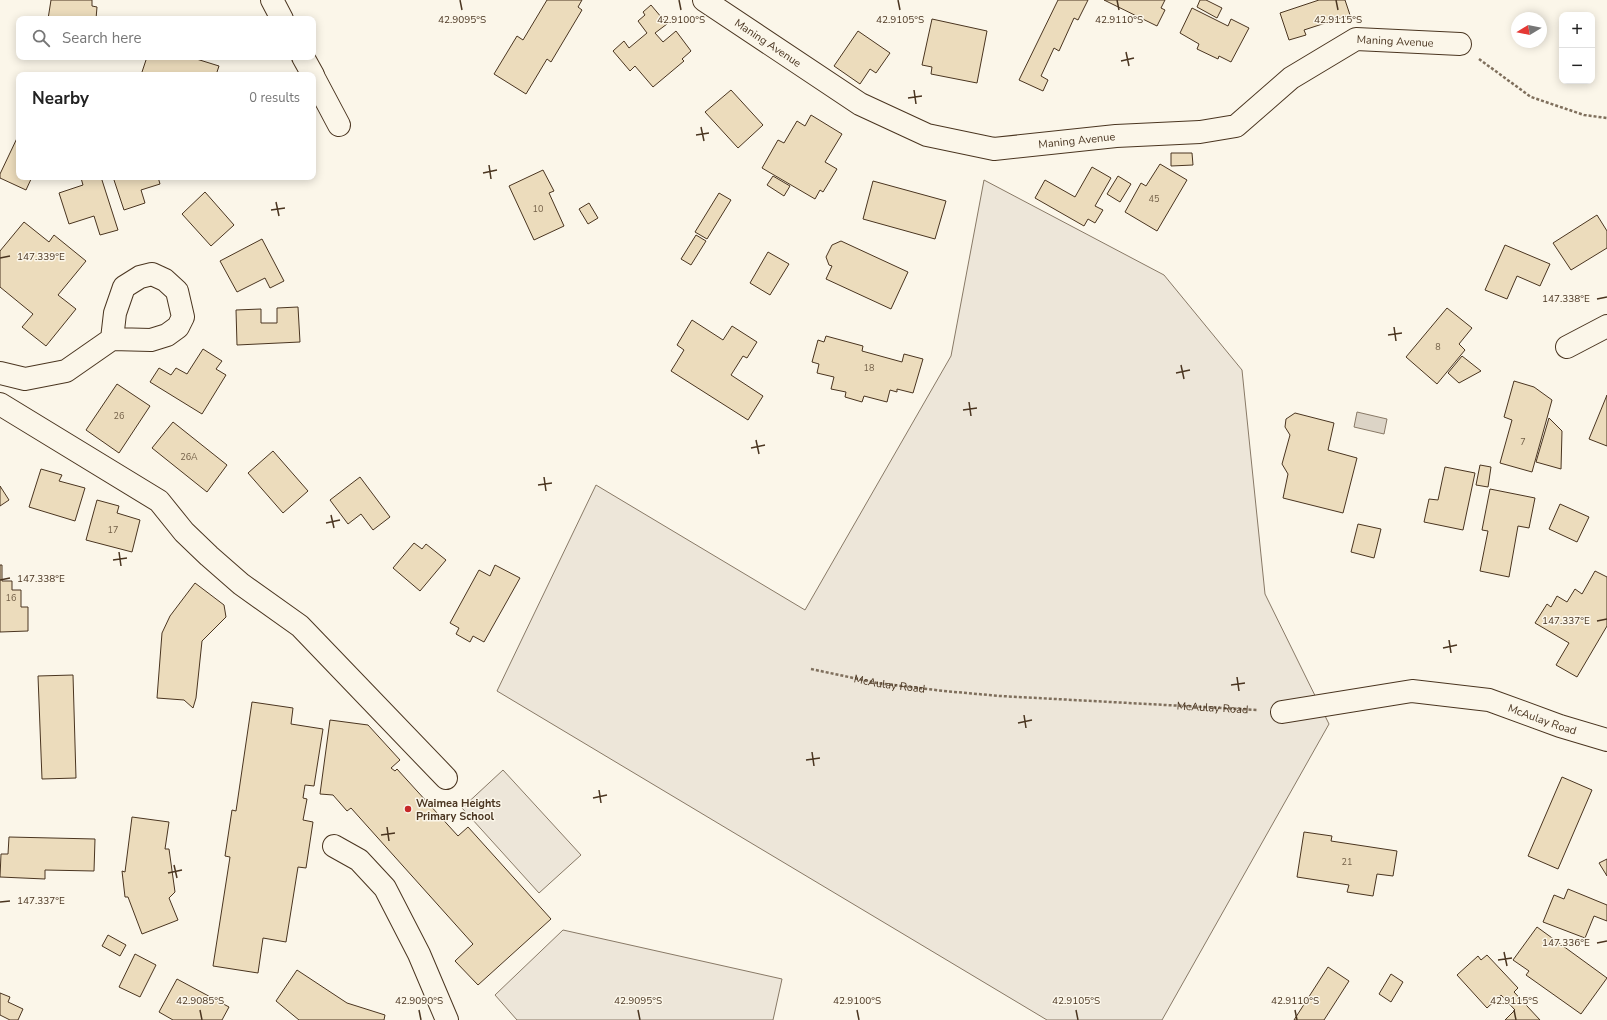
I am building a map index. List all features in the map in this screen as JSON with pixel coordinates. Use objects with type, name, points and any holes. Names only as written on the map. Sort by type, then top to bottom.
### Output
[{"type":"street","points":[[272,0],[280,16]]},
{"type":"street","name":"Maning Avenue","points":[[704,0],[860,104],[927,135],[994,149],[1116,136],[1200,132],[1236,126],[1291,78],[1356,39],[1460,44]]},
{"type":"street","points":[[305,60],[311,72]]},
{"type":"street","points":[[316,81],[339,125]]},
{"type":"street","points":[[1567,347],[1607,326]]},
{"type":"street","points":[[0,372],[25,379],[66,371],[112,339]]},
{"type":"street","points":[[0,404],[159,501],[184,532],[209,556],[241,584],[300,626],[446,778]]},
{"type":"street","name":"McAulay Road","points":[[1282,712],[1412,691],[1489,700],[1560,726],[1607,740]]},
{"type":"street","points":[[334,846],[359,860],[385,888],[419,954],[447,1020]]},
{"type":"path","points":[[1460,44],[1531,97],[1584,115],[1607,118]]},
{"type":"path","name":"McAulay Road","points":[[811,669],[876,683],[944,691],[1000,696],[1282,712]]},
{"type":"shaded area","points":[[984,180],[1164,275],[1242,370],[1265,594],[1329,724],[1162,1020],[1047,1020],[497,691],[596,485],[805,610],[951,356]]},
{"type":"shaded area","points":[[1357,412],[1387,419],[1384,434],[1354,427]]},
{"type":"shaded area","points":[[503,770],[581,855],[539,893],[462,808]]},
{"type":"shaded area","points":[[563,930],[782,979],[773,1020],[517,1020],[495,995]]},
{"type":"building","points":[[51,0],[92,0],[92,6],[97,7],[96,16],[48,16]]},
{"type":"building","points":[[547,0],[582,0],[578,7],[582,10],[551,62],[547,59],[526,94],[494,74],[517,36],[523,40]]},
{"type":"building","points":[[1058,0],[1088,0],[1078,20],[1074,18],[1059,51],[1054,48],[1041,76],[1048,80],[1043,91],[1019,80]]},
{"type":"building","points":[[1104,0],[1165,0],[1161,8],[1165,10],[1157,26]]},
{"type":"building","points":[[1200,0],[1206,0],[1222,8],[1217,18],[1197,7]]},
{"type":"building","points":[[1319,0],[1345,0],[1350,15],[1304,30],[1306,35],[1289,40],[1280,13]]},
{"type":"building","points":[[651,5],[667,24],[655,33],[663,42],[676,31],[691,51],[682,59],[684,61],[653,87],[635,66],[630,71],[613,51],[624,41],[629,48],[647,33],[638,21],[645,15],[643,12]]},
{"type":"building","points":[[1192,8],[1228,26],[1231,19],[1249,28],[1231,62],[1219,56],[1218,59],[1197,49],[1199,44],[1180,33]]},
{"type":"building","points":[[932,19],[987,31],[977,83],[931,74],[932,67],[922,65]]},
{"type":"building","points":[[858,31],[890,53],[876,73],[870,69],[860,84],[834,66]]},
{"type":"building","points":[[146,60],[200,60],[219,66],[217,72],[142,72]]},
{"type":"building","points":[[731,90],[763,125],[738,148],[705,112]]},
{"type":"building","points":[[811,115],[842,134],[825,162],[837,169],[823,192],[820,190],[815,199],[762,168],[778,140],[784,143],[797,121],[805,126]]},
{"type":"building","points":[[16,140],[16,180],[31,180],[26,190],[0,178],[0,174]]},
{"type":"building","points":[[1171,153],[1192,153],[1193,165],[1171,166]]},
{"type":"building","points":[[1160,164],[1187,180],[1157,231],[1125,212],[1141,183],[1146,186]]},
{"type":"building","points":[[1092,167],[1111,178],[1095,206],[1103,210],[1095,223],[1088,219],[1084,226],[1035,198],[1045,180],[1075,197]]},
{"type":"building","points":[[543,170],[554,191],[549,193],[564,226],[534,240],[509,186]]},
{"type":"building","points":[[773,176],[790,186],[784,196],[767,185]]},
{"type":"building","points":[[1118,176],[1131,184],[1120,202],[1107,194]]},
{"type":"building","points":[[82,180],[102,180],[118,230],[100,235],[94,216],[69,224],[59,193],[83,185]]},
{"type":"building","points":[[114,180],[159,180],[160,184],[141,190],[145,203],[124,210]]},
{"type":"building","points":[[873,181],[946,201],[935,239],[863,219]]},
{"type":"building","points":[[205,192],[234,225],[211,246],[182,214]]},
{"type":"building","points":[[719,193],[731,200],[707,239],[695,232]]},
{"type":"building","points":[[589,203],[598,218],[588,224],[579,209]]},
{"type":"building","points":[[1597,215],[1607,231],[1607,248],[1571,270],[1553,243]]},
{"type":"building","points":[[24,222],[49,242],[54,235],[86,261],[58,295],[76,309],[46,346],[22,327],[33,314],[0,287],[0,251]]},
{"type":"building","points":[[696,235],[706,241],[691,265],[681,259]]},
{"type":"building","points":[[262,239],[284,281],[270,288],[265,278],[237,292],[220,261]]},
{"type":"building","points":[[841,241],[908,272],[891,309],[826,279],[832,266],[829,265],[826,257],[832,245]]},
{"type":"building","points":[[1505,245],[1550,264],[1540,286],[1517,276],[1507,299],[1485,290]]},
{"type":"building","points":[[768,252],[789,264],[770,295],[750,283]]},
{"type":"building","points":[[298,307],[300,342],[237,345],[236,310],[261,309],[261,323],[277,323],[277,308]]},
{"type":"building","points":[[1447,308],[1472,328],[1459,344],[1465,350],[1437,384],[1406,357]]},
{"type":"building","points":[[692,320],[723,340],[732,326],[757,342],[747,358],[743,356],[731,375],[763,396],[748,420],[671,371],[684,350],[677,345]]},
{"type":"building","points":[[826,336],[863,346],[862,351],[902,362],[904,354],[923,359],[913,393],[897,389],[897,392],[890,390],[887,402],[864,396],[862,402],[845,397],[846,392],[831,389],[834,377],[817,373],[819,364],[812,362],[818,340],[824,342]]},
{"type":"building","points":[[203,349],[222,361],[216,369],[226,375],[202,414],[150,382],[159,368],[171,375],[176,368],[187,374]]},
{"type":"building","points":[[1462,356],[1481,371],[1459,383],[1448,373]]},
{"type":"building","points":[[1514,381],[1534,387],[1552,400],[1532,472],[1500,463],[1512,420],[1504,417]]},
{"type":"building","points":[[117,384],[150,406],[119,453],[86,430]]},
{"type":"building","points":[[1607,395],[1607,446],[1589,439]]},
{"type":"building","points":[[1295,413],[1334,423],[1328,450],[1357,458],[1343,513],[1283,498],[1288,474],[1282,464],[1290,435],[1285,427],[1286,419]]},
{"type":"building","points":[[1549,418],[1562,431],[1561,469],[1536,462]]},
{"type":"building","points":[[173,422],[227,465],[207,492],[152,448]]},
{"type":"building","points":[[273,451],[308,491],[283,513],[248,473]]},
{"type":"building","points":[[1480,465],[1491,467],[1488,487],[1476,485]]},
{"type":"building","points":[[1445,467],[1475,473],[1463,530],[1424,522],[1429,499],[1438,500]]},
{"type":"building","points":[[41,469],[62,475],[59,481],[85,488],[75,521],[29,507]]},
{"type":"building","points":[[360,477],[390,517],[373,530],[361,514],[348,524],[330,500]]},
{"type":"building","points":[[0,486],[9,500],[0,506]]},
{"type":"building","points":[[1490,489],[1535,498],[1529,528],[1518,526],[1509,577],[1480,571],[1488,531],[1482,530]]},
{"type":"building","points":[[97,500],[119,506],[117,513],[140,520],[132,552],[86,540]]},
{"type":"building","points":[[1560,504],[1589,517],[1577,542],[1549,529]]},
{"type":"building","points":[[1358,524],[1381,529],[1374,558],[1351,552]]},
{"type":"building","points":[[414,543],[422,549],[426,544],[446,560],[420,591],[393,568]]},
{"type":"building","points":[[0,565],[2,565],[2,581],[12,581],[12,590],[21,590],[21,607],[28,607],[28,631],[0,632]]},
{"type":"building","points":[[495,565],[520,578],[484,642],[473,636],[470,642],[456,634],[459,628],[450,623],[479,570],[490,576]]},
{"type":"building","points":[[1595,571],[1607,577],[1607,626],[1577,677],[1556,665],[1569,643],[1535,623],[1547,604],[1551,607],[1557,596],[1567,602],[1575,589],[1582,594]]},
{"type":"building","points":[[195,583],[224,605],[226,617],[202,641],[196,698],[193,708],[184,700],[157,698],[162,633],[170,616]]},
{"type":"building","points":[[73,675],[76,778],[42,779],[38,676]]},
{"type":"building","points":[[252,702],[293,708],[291,724],[323,729],[314,786],[305,785],[303,798],[307,799],[303,820],[313,822],[306,868],[298,867],[286,942],[263,938],[258,973],[213,966],[230,857],[225,856],[232,810],[236,811]]},
{"type":"building","points":[[330,720],[368,725],[400,760],[391,768],[395,771],[397,769],[458,836],[468,827],[551,919],[478,985],[455,961],[473,944],[351,808],[347,811],[333,795],[320,794]]},
{"type":"building","points":[[1562,777],[1592,790],[1558,869],[1528,856]]},
{"type":"building","points":[[132,817],[169,822],[165,849],[169,849],[175,892],[169,898],[178,920],[142,934],[128,897],[125,897],[122,871],[125,872]]},
{"type":"building","points":[[1304,832],[1332,836],[1331,841],[1397,851],[1393,876],[1377,874],[1373,896],[1347,892],[1349,885],[1297,877]]},
{"type":"building","points":[[9,837],[95,839],[94,871],[45,870],[45,879],[0,877],[1,854],[8,854]]},
{"type":"building","points":[[1607,859],[1607,876],[1599,863]]},
{"type":"building","points":[[1568,889],[1607,905],[1607,921],[1594,916],[1585,938],[1543,922],[1554,895],[1564,899]]},
{"type":"building","points":[[1537,927],[1607,978],[1581,1014],[1526,975],[1529,971],[1513,960]]},
{"type":"building","points":[[108,935],[126,945],[120,956],[102,946]]},
{"type":"building","points":[[135,954],[156,965],[140,997],[119,987]]},
{"type":"building","points":[[1487,955],[1518,988],[1514,992],[1540,1020],[1505,1020],[1515,1010],[1501,995],[1487,1008],[1457,975],[1478,956],[1481,960]]},
{"type":"building","points":[[1328,967],[1349,981],[1324,1020],[1294,1020]]},
{"type":"building","points":[[297,970],[347,1003],[385,1015],[384,1020],[299,1020],[276,1001]]},
{"type":"building","points":[[1391,974],[1403,982],[1391,1002],[1379,994]]},
{"type":"building","points":[[177,979],[229,1007],[222,1020],[173,1020],[159,1012]]},
{"type":"building","points":[[0,993],[10,997],[8,1002],[23,1009],[18,1020],[10,1020],[0,1015]]},
{"type":"place","name":"Waimea Heights Primary School","points":[[408,809]]}]
